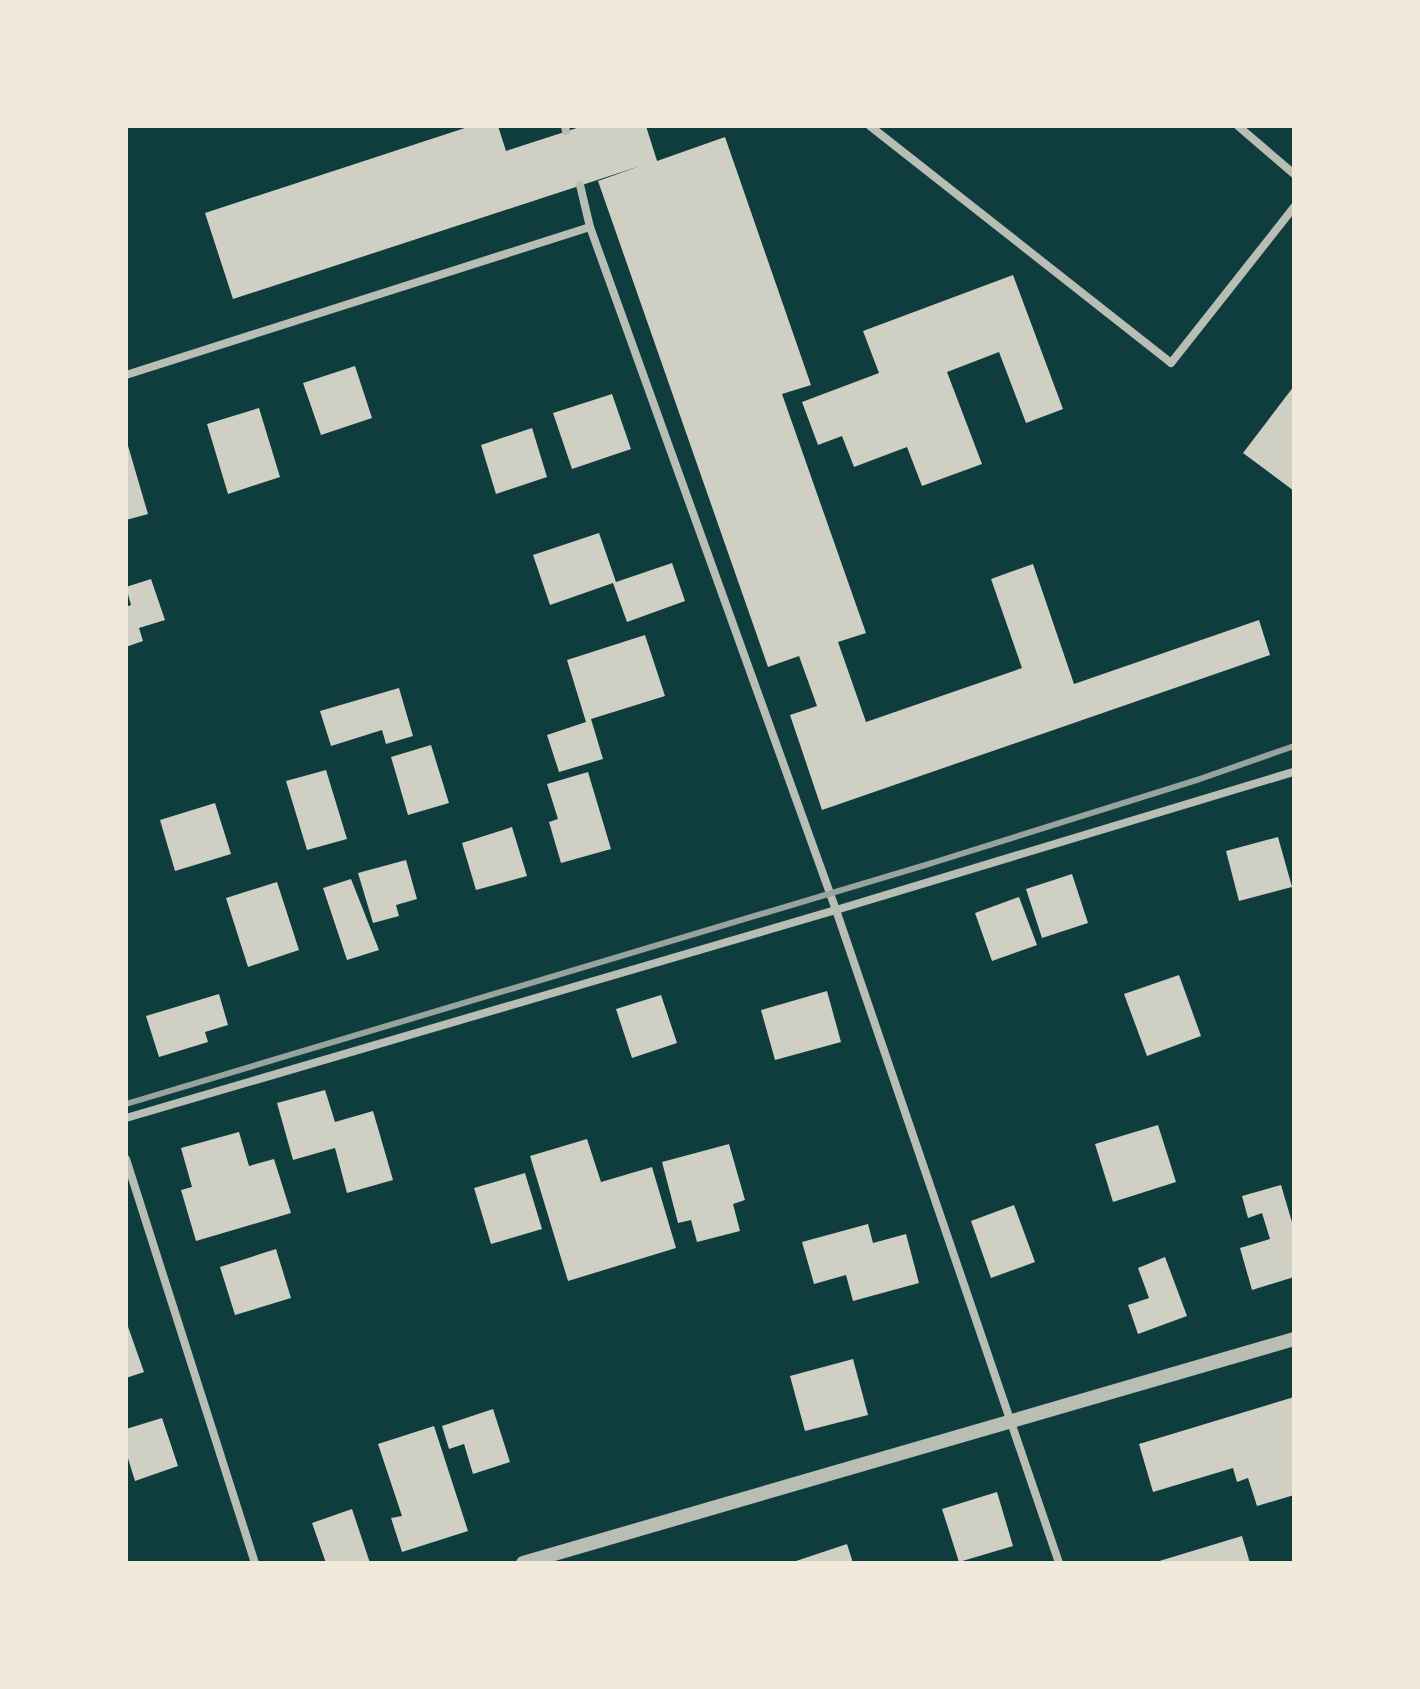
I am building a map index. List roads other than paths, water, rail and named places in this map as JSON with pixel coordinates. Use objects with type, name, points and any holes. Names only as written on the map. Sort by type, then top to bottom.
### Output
[{"type":"street","points":[[870,126],[1171,363],[1294,207]]},
{"type":"street","points":[[1238,126],[1294,174]]},
{"type":"street","points":[[580,185],[590,227],[836,910],[1059,1563]]},
{"type":"street","points":[[126,375],[590,227]]},
{"type":"street","points":[[126,1118],[1294,772]]},
{"type":"street","points":[[126,1159],[255,1563]]},
{"type":"street","points":[[523,1563],[1294,1339]]},
{"type":"railway","points":[[126,1104],[932,863],[1197,780],[1294,746]]}]
